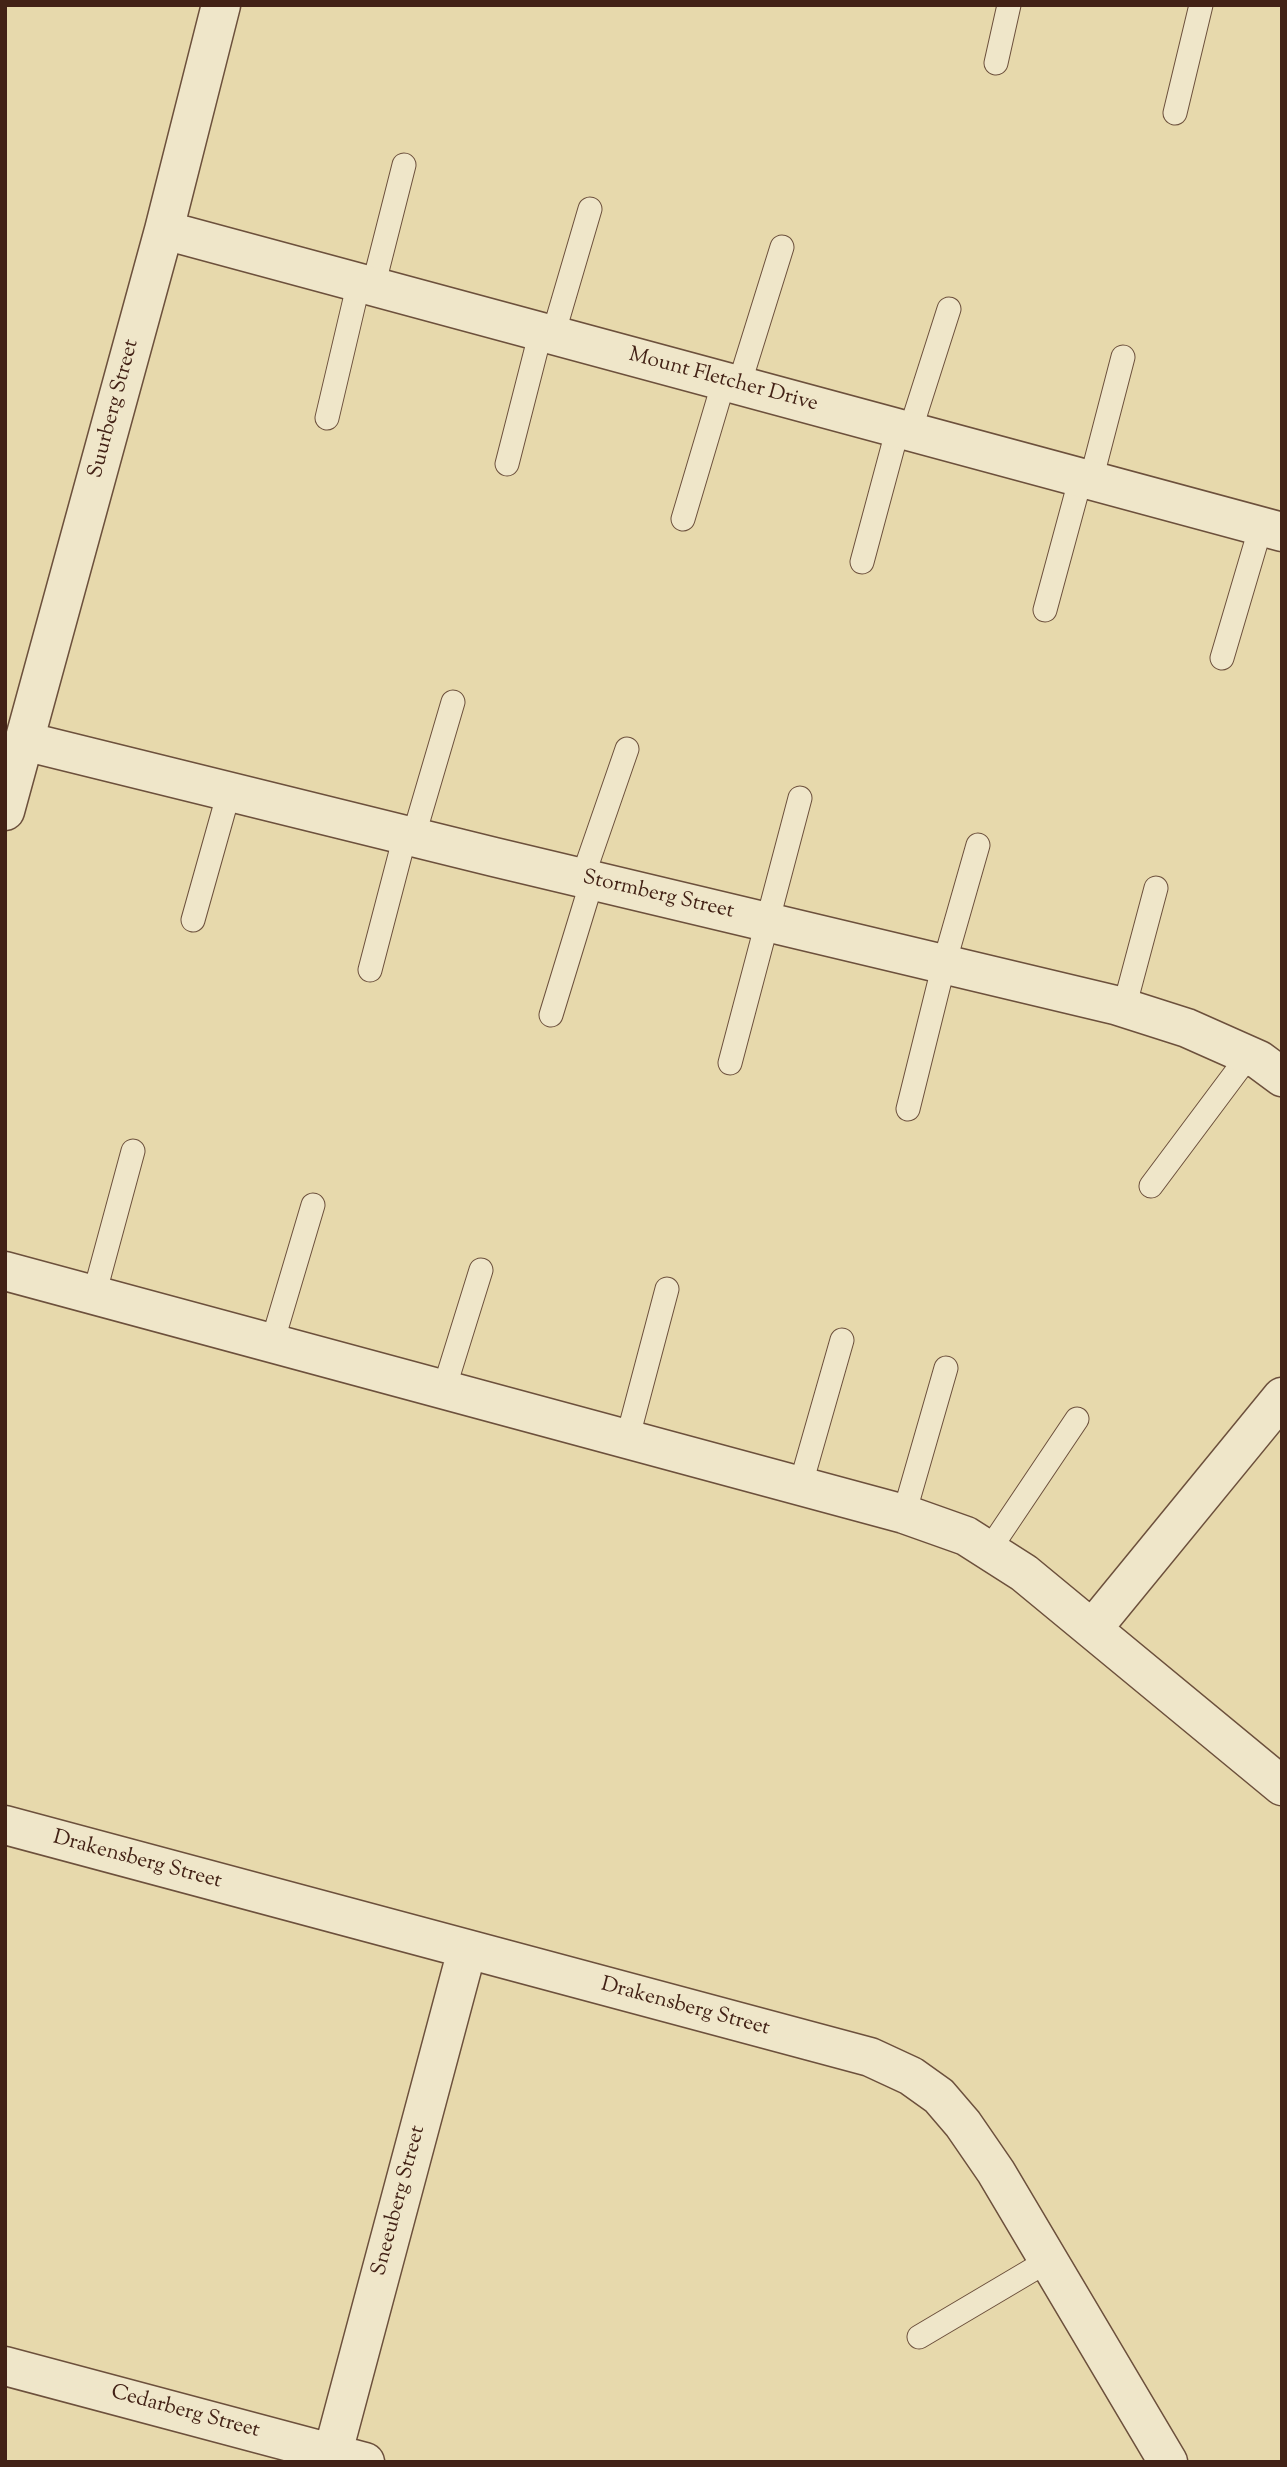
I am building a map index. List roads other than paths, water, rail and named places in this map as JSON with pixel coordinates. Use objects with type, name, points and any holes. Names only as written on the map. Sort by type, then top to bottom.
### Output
[{"type":"street","name":"Suurberg Street","points":[[5,811],[164,230],[222,5]]},
{"type":"street","name":"Mount Fletcher Drive","points":[[164,230],[1271,529]]},
{"type":"street","name":"Stormberg Street","points":[[24,741],[409,837],[1124,1008],[1188,1027],[1259,1060],[1282,1077]]},
{"type":"street","points":[[5,1271],[904,1514],[966,1536],[1024,1573],[1275,1765]]},
{"type":"street","points":[[1093,1628],[1282,1397]]},
{"type":"street","name":"Drakensberg Street","points":[[5,1825],[870,2057],[911,2076],[939,2096],[963,2124],[996,2172],[1168,2462]]},
{"type":"street","name":"Sneeuberg Street","points":[[349,2457],[467,1950]]},
{"type":"street","name":"Cedarberg Street","points":[[5,2366],[349,2457]]},
{"type":"lane","points":[[996,63],[1009,5]]},
{"type":"lane","points":[[1175,113],[1201,5]]},
{"type":"lane","points":[[327,418],[404,165]]},
{"type":"lane","points":[[507,464],[547,333],[590,209]]},
{"type":"lane","points":[[683,519],[782,247]]},
{"type":"lane","points":[[862,562],[904,430],[949,309]]},
{"type":"lane","points":[[1045,611],[1123,357]]},
{"type":"lane","points":[[1222,659],[1271,529]]},
{"type":"lane","points":[[370,970],[453,702]]},
{"type":"lane","points":[[551,1015],[626,749]]},
{"type":"lane","points":[[193,920],[229,792]]},
{"type":"lane","points":[[730,1063],[800,798]]},
{"type":"lane","points":[[908,1109],[944,964],[978,845]]},
{"type":"lane","points":[[1124,1008],[1156,888]]},
{"type":"lane","points":[[1151,1186],[1249,1055]]},
{"type":"lane","points":[[94,1295],[133,1151]]},
{"type":"lane","points":[[272,1343],[313,1205]]},
{"type":"lane","points":[[444,1390],[481,1270]]},
{"type":"lane","points":[[627,1440],[667,1289]]},
{"type":"lane","points":[[800,1487],[842,1340]]},
{"type":"lane","points":[[904,1514],[946,1368]]},
{"type":"lane","points":[[989,1550],[1077,1419]]},
{"type":"lane","points":[[919,2337],[1049,2260]]}]
